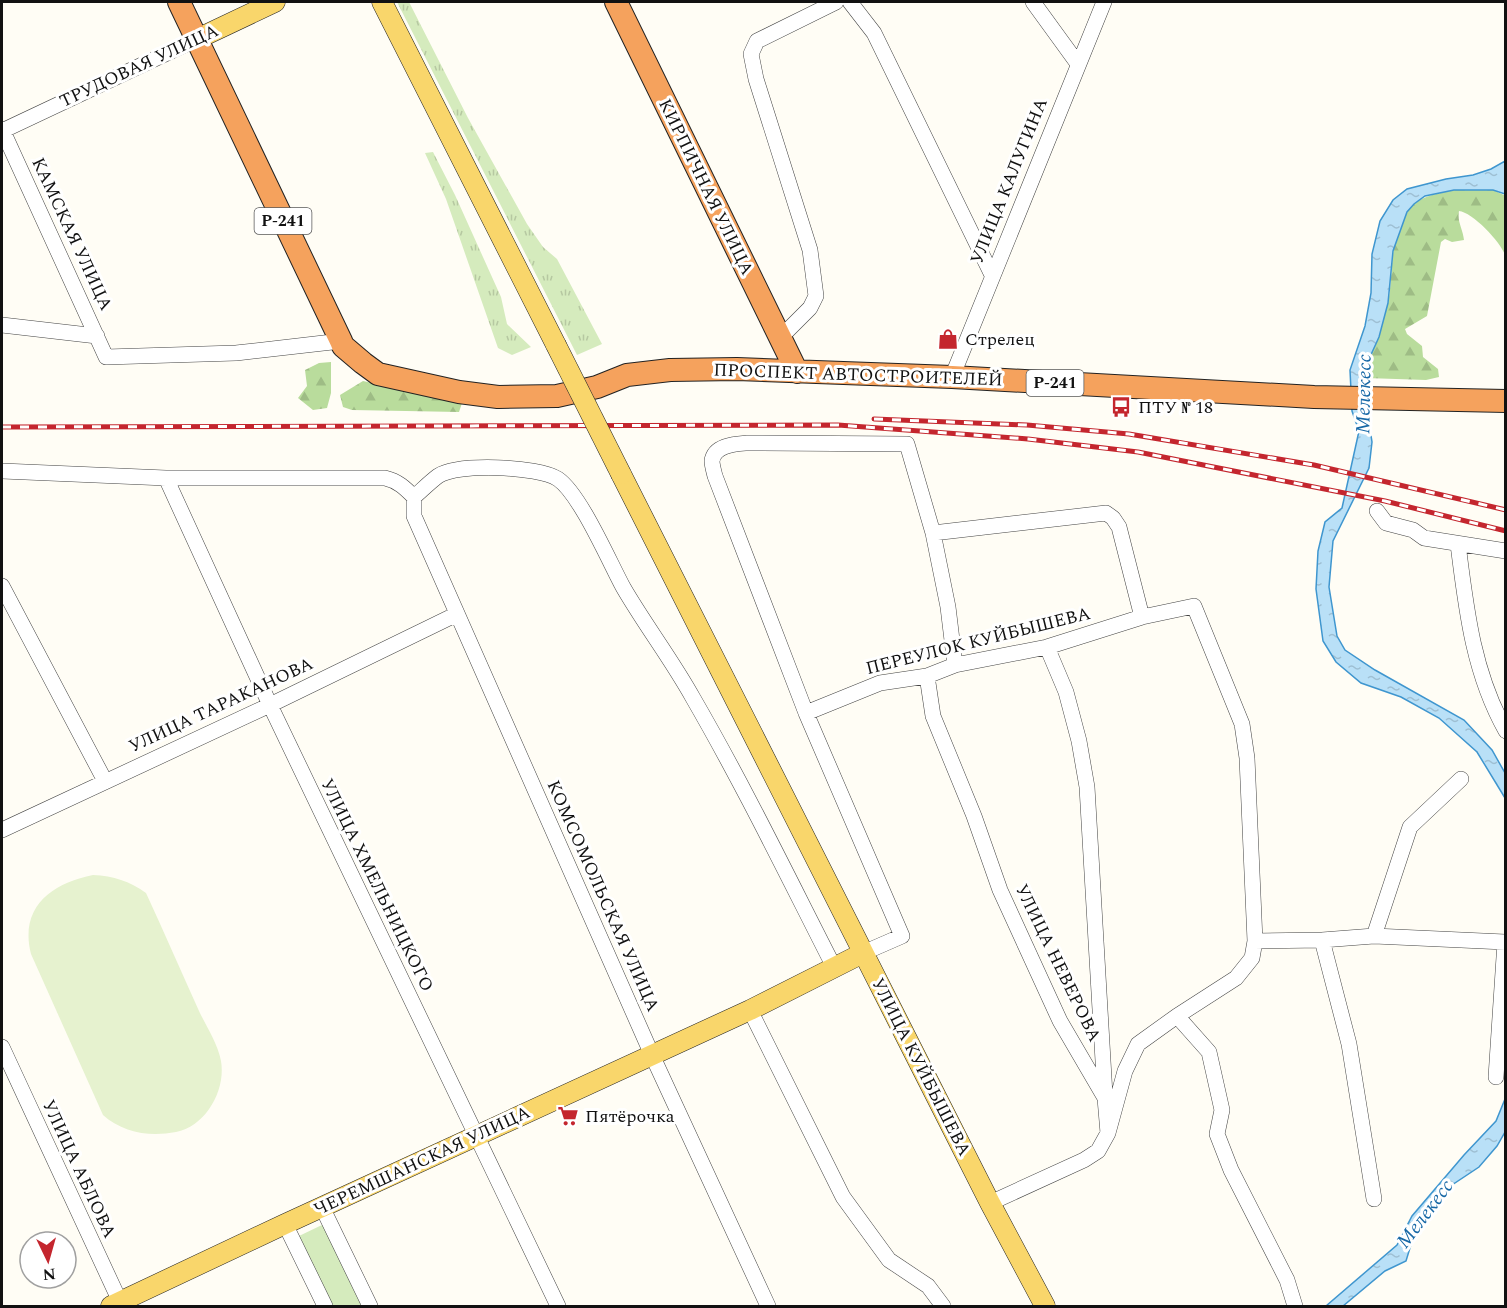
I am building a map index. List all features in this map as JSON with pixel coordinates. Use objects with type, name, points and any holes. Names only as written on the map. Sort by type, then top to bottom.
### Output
[{"type":"highway","name":"Р-241","points":[[179,2],[341,341]]},
{"type":"highway","name":"КИРПИЧНАЯ УЛИЦА","points":[[616,2],[797,372]]},
{"type":"highway","name":"ПРОСПЕКТ АВТОСТРОИТЕЛЕЙ","points":[[341,341],[343,346],[378,374],[459,392],[498,397],[540,397],[574,393],[627,375],[670,370],[952,377],[1314,397],[1506,401]]},
{"type":"main road","name":"ТРУДОВАЯ УЛИЦА","points":[[197,39],[275,2]]},
{"type":"main road","name":"УЛИЦА КУЙБЫШЕВА","points":[[382,2],[863,954],[990,1203],[1046,1306]]},
{"type":"main road","name":"ЧЕРЕМШАНСКАЯ УЛИЦА","points":[[118,1305],[285,1224],[750,1010],[863,954]]},
{"type":"street","points":[[780,338],[810,308],[816,296],[810,250],[761,100],[751,54],[757,41],[836,2]]},
{"type":"street","points":[[850,2],[874,33],[992,274]]},
{"type":"street","points":[[1033,2],[1078,64]]},
{"type":"street","name":"УЛИЦА КАЛУГИНА","points":[[952,377],[1104,2]]},
{"type":"street","name":"ТРУДОВАЯ УЛИЦА","points":[[2,130],[197,39]]},
{"type":"street","name":"КАМСКАЯ УЛИЦА","points":[[2,130],[106,357],[236,353],[341,341]]},
{"type":"street","points":[[2,325],[97,336]]},
{"type":"street","points":[[863,954],[902,936],[806,713],[715,476],[712,460],[717,452],[728,445],[747,443],[907,444],[933,532],[948,607],[955,664]]},
{"type":"street","points":[[2,471],[166,478],[386,478],[394,480],[414,497],[440,475],[489,467],[511,468],[544,474],[557,479],[570,490],[624,589],[692,696],[737,776],[834,967]]},
{"type":"street","name":"УЛИЦА ХМЕЛЬНИЦКОГО","points":[[166,478],[270,705],[558,1306]]},
{"type":"street","name":"КОМСОМОЛЬСКАЯ УЛИЦА","points":[[414,497],[414,516],[652,1055],[768,1306]]},
{"type":"street","points":[[1377,511],[1386,523],[1413,530],[1424,537],[1506,551]]},
{"type":"street","points":[[933,532],[1106,513],[1119,527],[1142,617]]},
{"type":"street","points":[[1458,544],[1467,618],[1478,665],[1488,696],[1506,731]]},
{"type":"street","points":[[2,586],[105,781]]},
{"type":"street","name":"ПЕРЕУЛОК КУЙБЫШЕВА","points":[[806,713],[880,683],[927,676],[955,664],[1047,647],[1142,617],[1194,606],[1242,724],[1247,758],[1255,941]]},
{"type":"street","name":"УЛИЦА ТАРАКАНОВА","points":[[2,830],[270,705],[457,614]]},
{"type":"street","points":[[1047,647],[1066,692],[1079,741],[1087,787],[1105,1098]]},
{"type":"street","name":"УЛИЦА НЕВЕРОВА","points":[[927,676],[933,716],[974,816],[1000,890],[1060,1021],[1105,1098],[1107,1133]]},
{"type":"street","points":[[1374,936],[1410,827],[1461,779]]},
{"type":"street","points":[[990,1203],[1084,1160],[1098,1151],[1107,1133],[1125,1071],[1138,1044],[1236,978],[1252,958],[1255,941],[1322,940],[1374,936],[1505,942],[1496,1077]]},
{"type":"street","points":[[1322,940],[1349,1044],[1374,1199]]},
{"type":"street","points":[[750,1010],[843,1197],[889,1260],[928,1286],[943,1306]]},
{"type":"street","points":[[1177,1016],[1209,1052],[1222,1110],[1217,1134],[1231,1170],[1287,1280],[1295,1306]]},
{"type":"street","name":"УЛИЦА АБЛОВА","points":[[2,1047],[118,1305]]},
{"type":"street","points":[[322,1207],[370,1306]]},
{"type":"street","points":[[285,1224],[325,1306]]},
{"type":"green space","points":[[397,2],[409,2],[468,118],[527,224],[543,247],[557,259],[602,344],[577,355]]},
{"type":"green space","points":[[433,152],[501,297],[507,324],[531,347],[512,355],[498,348],[446,199],[425,153]]},
{"type":"green space","points":[[1454,190],[1493,190],[1506,196],[1505,255],[1485,228],[1471,216],[1459,211],[1464,240],[1452,242],[1445,239],[1441,242],[1427,316],[1405,329],[1407,334],[1422,346],[1423,357],[1438,369],[1439,377],[1426,380],[1366,378],[1369,358],[1380,332],[1388,303],[1395,243],[1402,221],[1418,201]]},
{"type":"green space","points":[[331,362],[331,393],[327,408],[313,410],[298,398],[307,386],[305,370],[319,363]]},
{"type":"green space","points":[[363,381],[462,403],[459,412],[352,410],[343,407],[340,395]]},
{"type":"green space","points":[[93,875],[121,880],[146,893],[217,1048],[222,1072],[217,1095],[205,1115],[187,1128],[176,1132],[147,1134],[128,1130],[103,1115],[31,954],[30,923],[42,900],[64,884]]},
{"type":"green space","points":[[324,1224],[363,1306],[332,1306],[299,1236]]},
{"type":"water","name":"Мелекесс","points":[[1505,161],[1505,194],[1493,190],[1454,190],[1425,196],[1407,212],[1393,251],[1388,303],[1379,337],[1365,368],[1372,442],[1369,468],[1333,541],[1329,587],[1337,636],[1345,650],[1375,670],[1464,720],[1492,750],[1505,773],[1505,798],[1477,752],[1439,718],[1401,697],[1361,683],[1336,662],[1323,641],[1316,589],[1318,551],[1325,522],[1342,508],[1359,431],[1352,411],[1350,370],[1365,326],[1371,293],[1372,254],[1380,221],[1393,200],[1407,189],[1473,175]]},
{"type":"water","name":"Мелекесс","points":[[1505,1099],[1505,1132],[1497,1146],[1479,1167],[1452,1185],[1416,1228],[1406,1261],[1385,1271],[1343,1306],[1326,1306],[1397,1245],[1412,1216],[1496,1121]]},
{"type":"railway","points":[[874,419],[1027,425],[1129,434],[1314,465],[1506,510]]},
{"type":"railway","points":[[2,427],[838,425],[1028,439],[1138,452],[1385,501],[1506,531]]},
{"type":"place","name":"Стрелец","points":[[948,339]]},
{"type":"place","name":"ПТУ № 18","points":[[1121,407]]},
{"type":"place","name":"Пятёрочка","points":[[568,1116]]}]
